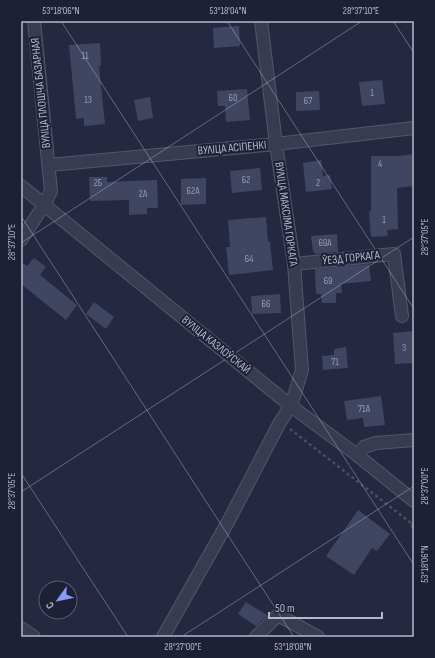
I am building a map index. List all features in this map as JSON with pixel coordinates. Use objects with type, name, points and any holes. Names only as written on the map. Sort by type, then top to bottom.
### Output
[{"type":"street","name":"ВУЛІЦА ПЛОШЧА БАЗАРНАЯ","points":[[21,240],[44,205],[51,191],[34,21]]},
{"type":"street","name":"ВУЛІЦА МАКСІМА ГОРКАГА","points":[[163,637],[229,520],[280,422],[290,406],[302,370],[294,264],[276,144],[261,21]]},
{"type":"street","name":"ВУЛІЦА АСІПЕНКІ","points":[[49,165],[276,144],[414,128]]},
{"type":"street","name":"ВУЛІЦА КАЗЛОЎСКАЙ","points":[[21,186],[290,406],[356,455],[414,501]]},
{"type":"street","name":"ЎЕЗД ГОРКАГА","points":[[294,264],[394,254],[402,316]]},
{"type":"street","points":[[356,455],[364,447],[376,443],[414,440]]},
{"type":"street","points":[[256,637],[278,615],[318,637]]},
{"type":"street","points":[[21,628],[34,637]]},
{"type":"path","points":[[280,422],[412,524],[414,532]]},
{"type":"building","points":[[239,26],[240,46],[214,48],[213,28]]},
{"type":"building","points":[[100,43],[101,66],[99,66],[105,124],[84,126],[84,118],[76,119],[69,45]]},
{"type":"building","points":[[382,80],[385,104],[362,106],[359,82]]},
{"type":"building","points":[[247,89],[250,120],[226,122],[225,106],[218,106],[217,91]]},
{"type":"building","points":[[319,91],[320,110],[296,111],[296,92]]},
{"type":"building","points":[[150,97],[153,118],[138,121],[134,100]]},
{"type":"building","points":[[414,154],[414,186],[397,188],[398,229],[387,230],[388,236],[371,237],[369,211],[371,211],[371,156],[398,156]]},
{"type":"building","points":[[321,160],[323,176],[330,175],[332,189],[306,192],[303,163]]},
{"type":"building","points":[[260,168],[262,190],[232,193],[230,171]]},
{"type":"building","points":[[89,177],[107,177],[107,182],[157,180],[158,208],[147,208],[147,214],[129,215],[129,200],[90,201]]},
{"type":"building","points":[[206,178],[206,204],[181,205],[181,179]]},
{"type":"building","points":[[266,217],[268,242],[270,242],[273,270],[229,275],[226,247],[230,247],[228,220]]},
{"type":"building","points":[[337,234],[338,252],[315,254],[313,252],[311,236]]},
{"type":"building","points":[[34,258],[46,267],[40,275],[77,305],[66,320],[21,284],[21,262],[27,266]]},
{"type":"building","points":[[369,264],[371,281],[341,284],[342,293],[336,293],[336,303],[322,303],[321,294],[316,294],[315,269]]},
{"type":"building","points":[[280,294],[281,313],[252,314],[251,296]]},
{"type":"building","points":[[94,302],[114,317],[106,329],[86,314]]},
{"type":"building","points":[[414,331],[414,363],[395,364],[393,333]]},
{"type":"building","points":[[346,347],[348,368],[323,370],[322,356],[334,355],[334,349]]},
{"type":"building","points":[[381,396],[385,425],[364,427],[363,418],[347,420],[344,401]]},
{"type":"building","points":[[358,510],[390,534],[377,551],[372,548],[354,575],[326,556]]},
{"type":"building","points":[[246,602],[267,615],[256,626],[238,614]]}]
